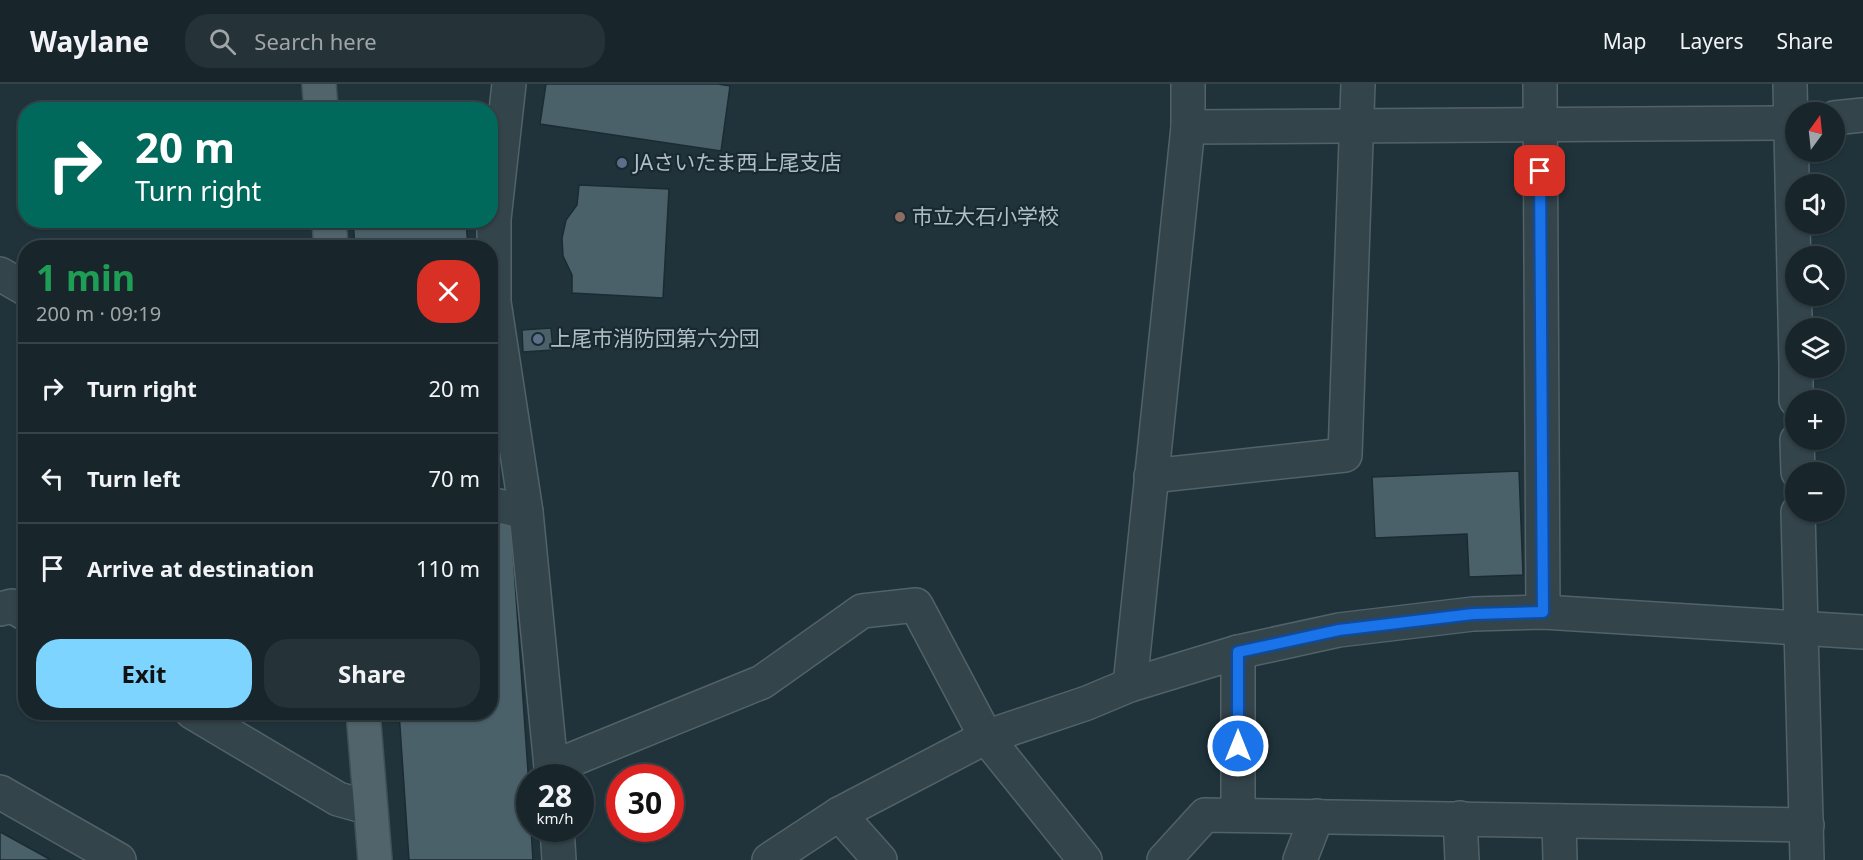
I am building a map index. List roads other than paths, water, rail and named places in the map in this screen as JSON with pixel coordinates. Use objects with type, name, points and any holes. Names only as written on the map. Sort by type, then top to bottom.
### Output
[{"type":"main road","points":[[320,84],[321,102]]},
{"type":"main road","points":[[364,720],[375,860]]},
{"type":"street","points":[[498,183],[509,84]]},
{"type":"street","points":[[1130,685],[1188,127],[1188,84]]},
{"type":"street","points":[[1151,476],[1345,455],[1358,84]]},
{"type":"street","points":[[1540,84],[1543,612]]},
{"type":"street","points":[[1790,84],[1791,102]]},
{"type":"street","points":[[1845,117],[1863,115]]},
{"type":"street","points":[[1188,127],[1785,123]]},
{"type":"street","points":[[1793,162],[1795,318]]},
{"type":"street","points":[[0,274],[18,284]]},
{"type":"street","points":[[498,328],[526,512],[550,764]]},
{"type":"street","points":[[498,506],[526,512]]},
{"type":"street","points":[[1798,522],[1807,860]]},
{"type":"street","points":[[572,764],[762,682],[862,611],[916,605],[986,737],[1085,860]]},
{"type":"street","points":[[0,609],[12,606],[18,609]]},
{"type":"street","points":[[769,860],[839,814],[986,737],[1087,703],[1130,685],[1238,652],[1339,630],[1473,614],[1543,612],[1863,632]]},
{"type":"street","points":[[1238,652],[1238,815]]},
{"type":"street","points":[[205,720],[338,799],[370,808]]},
{"type":"street","points":[[0,792],[119,860]]},
{"type":"street","points":[[839,814],[880,860]]},
{"type":"street","points":[[1164,860],[1205,815],[1807,825]]},
{"type":"street","points":[[1300,860],[1317,816]]},
{"type":"street","points":[[1460,818],[1462,860]]},
{"type":"street","points":[[1559,821],[1560,860]]},
{"type":"street","points":[[558,842],[560,860]]},
{"type":"place","name":"JAさいたま西上尾支店","points":[[622,163]]},
{"type":"place","name":"市立大石小学校","points":[[900,217]]},
{"type":"place","name":"上尾市消防団第六分団","points":[[538,339]]}]
